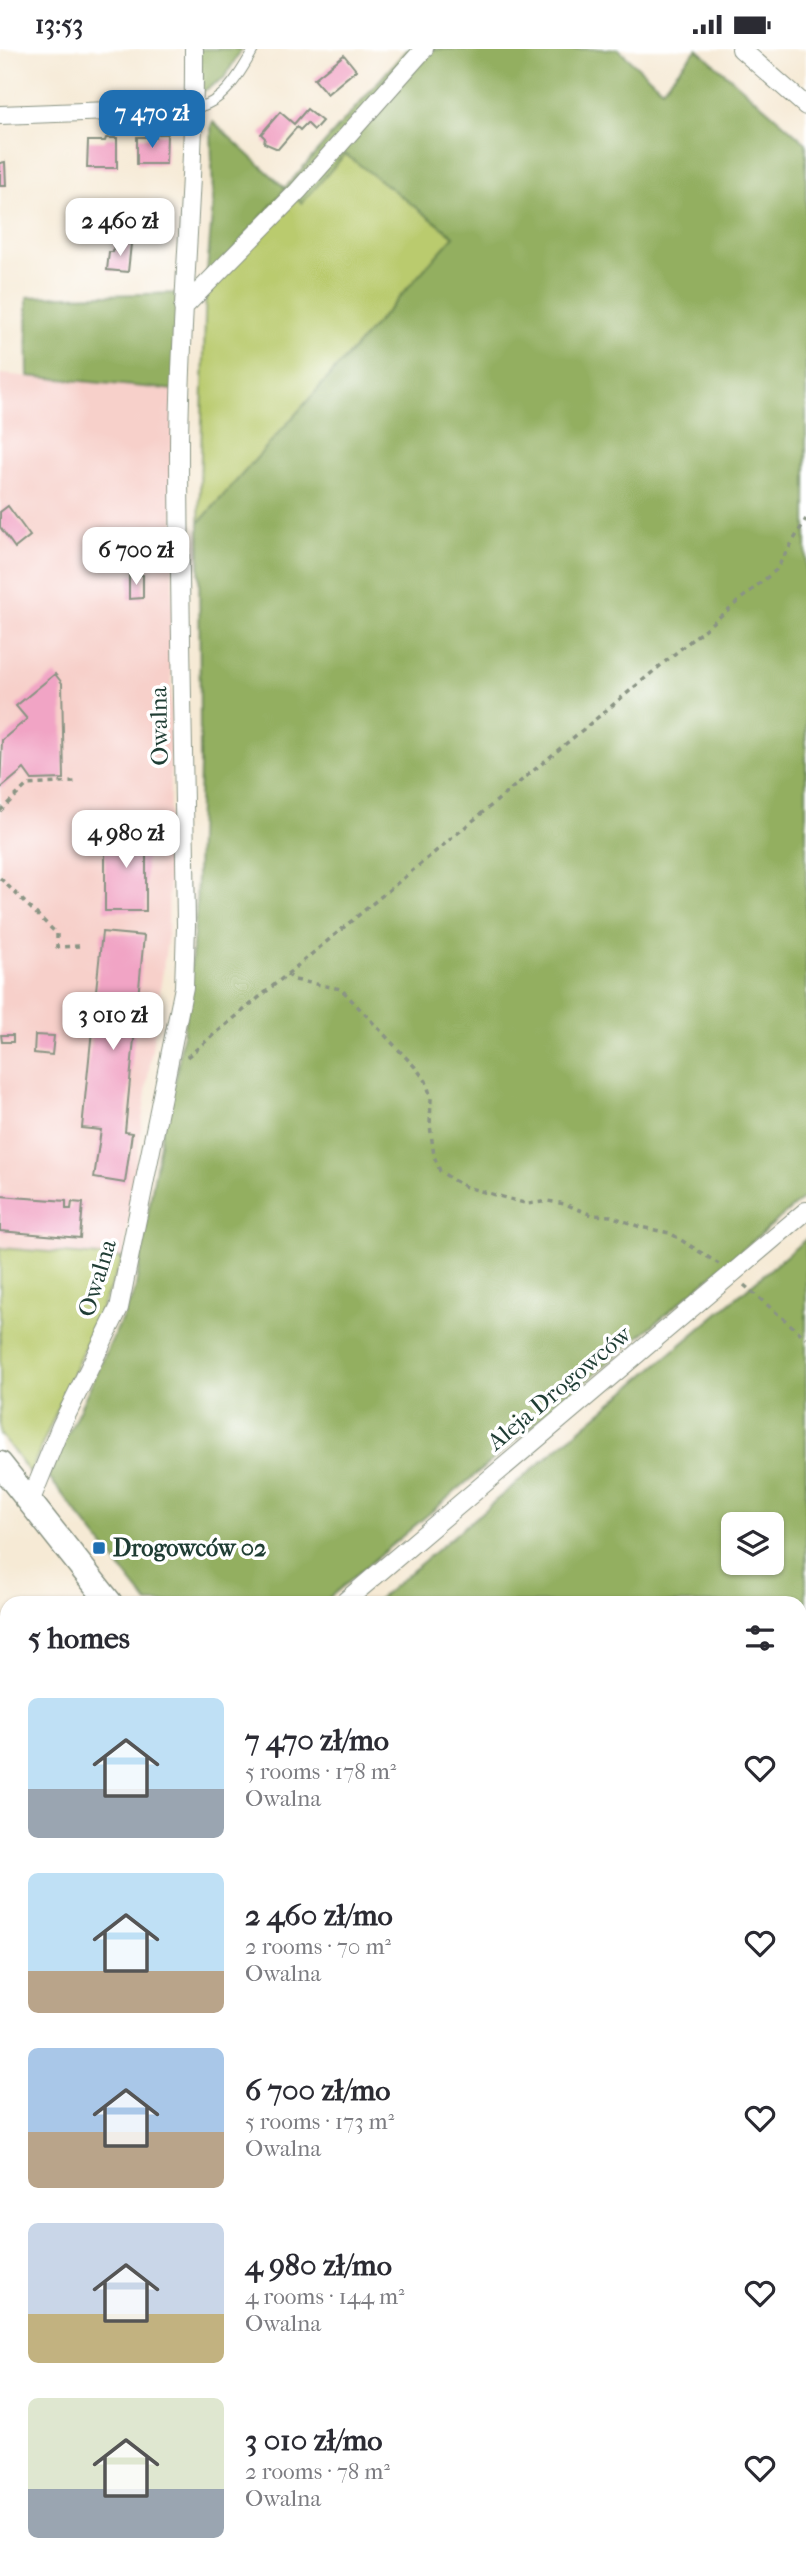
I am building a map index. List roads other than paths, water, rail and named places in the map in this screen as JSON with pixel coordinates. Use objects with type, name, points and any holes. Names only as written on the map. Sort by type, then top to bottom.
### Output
[{"type":"main road","points":[[0,1465],[104,1596]]},
{"type":"street","name":"Owalna","points":[[30,1502],[61,1426],[119,1308],[184,987],[186,926],[179,443],[194,108],[194,49]]},
{"type":"street","points":[[183,307],[298,191],[424,49]]},
{"type":"street","points":[[741,49],[806,106]]},
{"type":"street","points":[[0,115],[194,108]]},
{"type":"street","name":"Aleja Drogowców","points":[[351,1596],[806,1211]]},
{"type":"lane","points":[[194,108],[205,106],[236,81],[254,49]]},
{"type":"place","name":"Drogowców 02","points":[[99,1548]]}]
